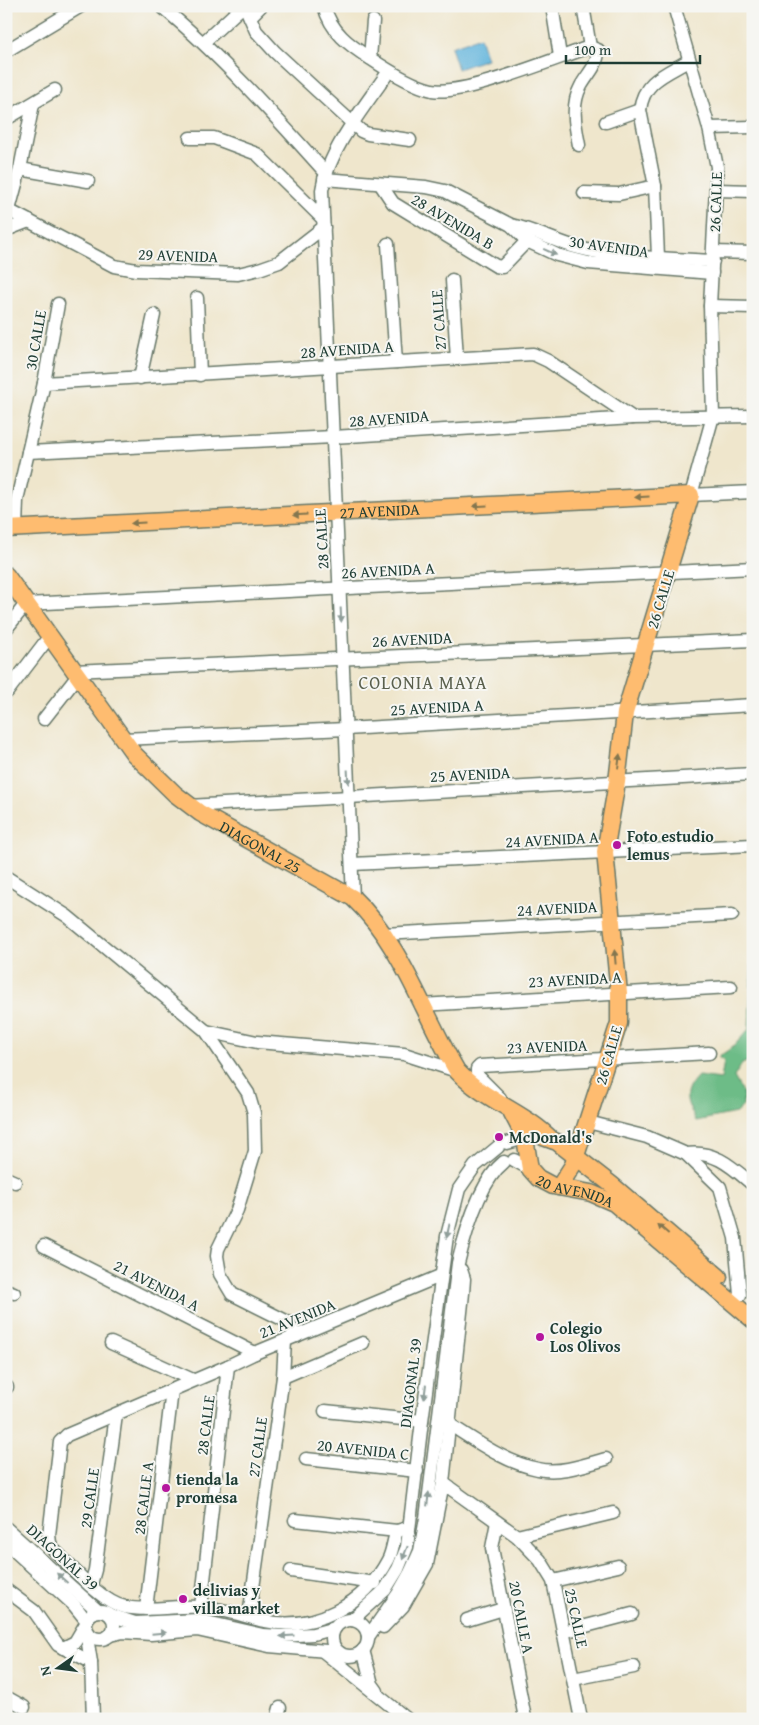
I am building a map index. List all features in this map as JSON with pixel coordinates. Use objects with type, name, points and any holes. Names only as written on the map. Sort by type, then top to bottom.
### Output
[{"type":"main road","name":"27 AVENIDA","points":[[11,529],[691,495]]},
{"type":"main road","name":"26 CALLE","points":[[559,1187],[570,1173],[619,1023],[619,993],[605,852],[617,782],[625,713],[691,495]]},
{"type":"main road","name":"DIAGONAL 25","points":[[6,575],[75,674],[144,764],[189,806],[353,898],[384,934],[457,1070],[469,1083],[512,1113],[541,1128],[552,1140]]},
{"type":"main road","name":"DIAGONAL 25","points":[[512,1113],[525,1138]]},
{"type":"main road","name":"20 AVENIDA","points":[[753,1306],[622,1193],[576,1156],[552,1140],[536,1137],[525,1138],[530,1169],[542,1182],[591,1193],[614,1203],[753,1320]]},
{"type":"street","points":[[6,51],[81,6]]},
{"type":"street","points":[[162,6],[186,26],[285,127],[324,175],[354,123],[389,71]]},
{"type":"street","points":[[172,6],[285,116],[287,121],[285,127]]},
{"type":"street","points":[[207,39],[246,10],[261,6]]},
{"type":"street","points":[[324,6],[328,21],[348,45],[389,71],[432,90],[458,89],[531,68],[560,56],[590,47],[598,50],[598,61],[580,87],[574,108],[579,145]]},
{"type":"street","points":[[552,6],[560,56]]},
{"type":"street","points":[[583,6],[590,47]]},
{"type":"street","name":"26 CALLE","points":[[674,6],[688,61],[709,128],[717,167],[710,306],[713,416],[691,495]]},
{"type":"street","points":[[246,10],[256,31],[275,52],[354,123],[368,134],[410,140]]},
{"type":"street","points":[[370,58],[373,21]]},
{"type":"street","points":[[658,257],[655,186],[640,110],[641,99],[648,87],[688,61]]},
{"type":"street","points":[[6,119],[55,90]]},
{"type":"street","points":[[8,209],[20,169],[33,104]]},
{"type":"street","points":[[606,122],[640,110]]},
{"type":"street","points":[[709,128],[753,127]]},
{"type":"street","points":[[190,138],[214,138],[257,154],[323,223]]},
{"type":"street","points":[[20,169],[88,182]]},
{"type":"street","name":"30 AVENIDA","points":[[324,175],[381,185],[426,187],[445,191],[510,225],[527,241],[557,255],[588,263],[713,262]]},
{"type":"street","name":"28 CALLE","points":[[324,175],[323,223],[353,898]]},
{"type":"street","name":"28 AVENIDA B","points":[[381,185],[388,200],[496,266],[502,267],[527,241]]},
{"type":"street","points":[[584,193],[619,194],[655,186]]},
{"type":"street","points":[[717,190],[753,190]]},
{"type":"street","name":"29 AVENIDA","points":[[8,209],[114,266],[136,270],[238,274],[279,262],[323,223]]},
{"type":"street","points":[[6,230],[30,221]]},
{"type":"street","name":"30 AVENIDA","points":[[510,225],[532,229],[580,248],[713,262]]},
{"type":"street","points":[[388,244],[396,362]]},
{"type":"street","points":[[713,262],[753,253]]},
{"type":"street","name":"27 CALLE","points":[[452,280],[457,359]]},
{"type":"street","points":[[196,298],[200,375]]},
{"type":"street","name":"30 CALLE","points":[[11,529],[44,383],[58,304]]},
{"type":"street","points":[[710,306],[753,307]]},
{"type":"street","points":[[140,378],[154,315]]},
{"type":"street","name":"28 AVENIDA A","points":[[44,383],[533,354],[548,361],[633,418]]},
{"type":"street","name":"28 AVENIDA","points":[[28,452],[333,438],[633,418],[753,416]]},
{"type":"street","name":"27 AVENIDA","points":[[691,495],[753,492]]},
{"type":"street","name":"26 AVENIDA A","points":[[26,604],[340,589],[668,570],[753,568]]},
{"type":"street","points":[[6,629],[26,604]]},
{"type":"street","points":[[7,692],[50,637]]},
{"type":"street","name":"26 AVENIDA","points":[[75,674],[343,659],[753,640]]},
{"type":"street","points":[[44,719],[75,674]]},
{"type":"street","name":"25 AVENIDA A","points":[[123,739],[346,729],[753,705]]},
{"type":"street","name":"25 AVENIDA","points":[[189,806],[753,774]]},
{"type":"street","name":"24 AVENIDA A","points":[[352,864],[753,845]]},
{"type":"street","points":[[6,877],[38,895],[66,916],[206,1031],[248,1093],[253,1107],[255,1151],[237,1210],[217,1253],[220,1274],[232,1294],[286,1321],[297,1336]]},
{"type":"street","name":"24 AVENIDA","points":[[384,934],[732,915]]},
{"type":"street","name":"23 AVENIDA A","points":[[421,1005],[731,987]]},
{"type":"street","points":[[206,1031],[257,1042],[404,1054],[457,1070]]},
{"type":"street","name":"23 AVENIDA","points":[[512,1113],[508,1105],[477,1074],[477,1069],[482,1065],[608,1060],[709,1053]]},
{"type":"street","points":[[588,1122],[647,1137],[686,1154],[720,1187],[734,1238],[740,1295]]},
{"type":"street","name":"DIAGONAL 39","points":[[352,1620],[385,1590],[398,1569],[408,1547],[440,1276],[454,1207],[460,1189],[482,1159],[502,1145],[525,1138]]},
{"type":"street","points":[[686,1154],[699,1152],[724,1160],[751,1183]]},
{"type":"street","name":"DIAGONAL 39","points":[[366,1643],[398,1594],[420,1551],[426,1518],[458,1263],[474,1214],[484,1190],[496,1170],[509,1161],[530,1169]]},
{"type":"street","points":[[467,1178],[484,1190]]},
{"type":"street","points":[[454,1207],[474,1214]]},
{"type":"street","name":"21 AVENIDA A","points":[[44,1246],[255,1352]]},
{"type":"street","points":[[86,1626],[96,1639],[123,1632],[150,1634],[197,1630],[269,1646],[295,1647],[354,1656],[366,1643],[375,1639],[383,1626],[403,1606],[427,1564],[443,1483],[464,1286],[458,1263]]},
{"type":"street","name":"21 AVENIDA","points":[[49,1534],[60,1442],[67,1435],[228,1366],[255,1352],[440,1276]]},
{"type":"street","points":[[414,1287],[427,1290],[437,1301]]},
{"type":"street","name":"27 CALLE","points":[[249,1616],[283,1377],[285,1341]]},
{"type":"street","points":[[111,1343],[193,1380]]},
{"type":"street","points":[[283,1377],[363,1343]]},
{"type":"street","name":"28 CALLE","points":[[201,1607],[228,1366]]},
{"type":"street","name":"28 CALLE A","points":[[146,1609],[172,1390]]},
{"type":"street","points":[[325,1410],[422,1421]]},
{"type":"street","name":"29 CALLE","points":[[91,1584],[95,1570],[116,1415]]},
{"type":"street","points":[[449,1424],[512,1461],[539,1470],[572,1468],[606,1459]]},
{"type":"street","name":"20 AVENIDA C","points":[[306,1459],[417,1470]]},
{"type":"street","name":"25 CALLE","points":[[443,1483],[518,1536],[540,1560],[553,1581],[581,1719]]},
{"type":"street","points":[[518,1536],[613,1513]]},
{"type":"street","points":[[295,1520],[397,1531],[411,1526]]},
{"type":"street","name":"20 CALLE A","points":[[497,1522],[492,1548],[525,1718]]},
{"type":"street","name":"DIAGONAL 39","points":[[6,1528],[104,1613],[135,1622],[198,1620],[263,1634],[282,1636],[313,1634],[335,1628]]},
{"type":"street","name":"DIAGONAL 39","points":[[49,1534],[50,1543],[54,1550],[91,1584],[123,1607],[146,1609],[201,1607],[265,1621],[286,1623],[313,1620],[342,1608],[355,1600],[375,1582],[390,1558],[397,1531]]},
{"type":"street","name":"DIAGONAL 39","points":[[6,1543],[68,1599],[86,1626]]},
{"type":"street","points":[[553,1581],[618,1566]]},
{"type":"street","points":[[291,1571],[375,1582]]},
{"type":"street","points":[[6,1590],[34,1610],[54,1640],[63,1648],[91,1662]]},
{"type":"street","points":[[467,1620],[503,1609]]},
{"type":"street","points":[[63,1648],[75,1642],[86,1626],[91,1614],[104,1613],[114,1625],[107,1637],[99,1644],[91,1662]]},
{"type":"street","points":[[563,1632],[632,1614]]},
{"type":"street","points":[[352,1674],[332,1640],[335,1628],[345,1620],[352,1620],[363,1626],[372,1684],[385,1700]]},
{"type":"street","points":[[86,1626],[91,1662],[93,1719]]},
{"type":"street","points":[[324,1652],[407,1719]]},
{"type":"street","points":[[573,1679],[634,1667]]},
{"type":"street","points":[[6,1697],[24,1707]]},
{"type":"green space","points":[[753,936],[753,1059],[742,1064],[734,1077],[743,1093],[743,1106],[736,1113],[696,1121],[688,1103],[687,1093],[689,1088],[698,1076],[721,1079],[724,1061],[718,1057],[733,1047],[749,1029]]},
{"type":"water","points":[[480,37],[487,59],[458,69],[451,47]]},
{"type":"place","name":"Foto estudio lemus","points":[[617,845]]},
{"type":"place","name":"McDonald's","points":[[499,1137]]},
{"type":"place","name":"Colegio Los Olivos","points":[[540,1337]]},
{"type":"place","name":"tienda la promesa","points":[[166,1488]]},
{"type":"place","name":"delivias y villa market","points":[[183,1599]]},
{"type":"district","name":"COLONIA MAYA","points":[[423,682]]}]
